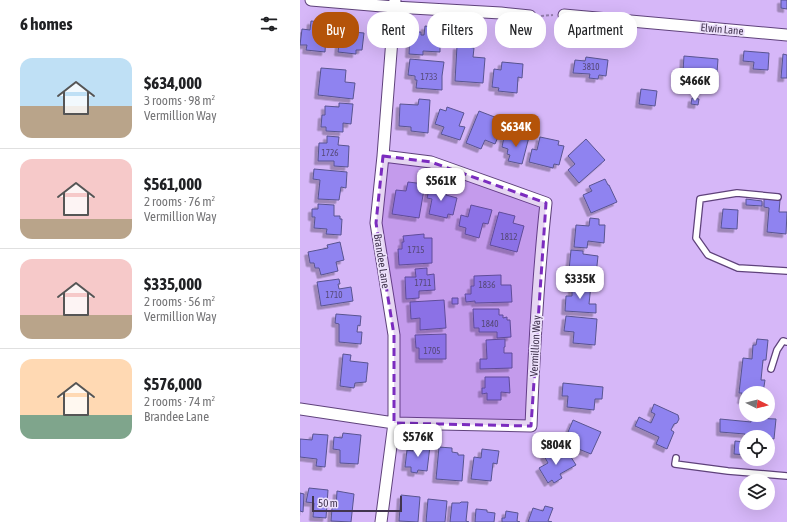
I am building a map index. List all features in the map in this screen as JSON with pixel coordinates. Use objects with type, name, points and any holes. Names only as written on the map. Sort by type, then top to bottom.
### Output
[{"type":"street","points":[[311,0],[395,3],[495,12]]},
{"type":"street","name":"Brandee Lane","points":[[381,522],[394,422],[394,335],[376,222],[383,156],[395,3]]},
{"type":"street","name":"Elwin Lane","points":[[637,22],[787,35]]},
{"type":"street","name":"Vermillion Way","points":[[383,156],[431,162],[546,203],[536,322],[531,426],[394,422]]},
{"type":"street","points":[[300,409],[394,422]]},
{"type":"lane","points":[[778,197],[737,193],[700,199],[696,238],[708,255],[738,268],[787,271]]},
{"type":"lane","points":[[771,369],[777,350],[783,341],[787,342]]},
{"type":"lane","points":[[676,458],[675,464],[728,471],[787,476]]},
{"type":"highlighted area","points":[[383,156],[431,162],[546,203],[531,426],[394,423],[394,335],[376,223]]},
{"type":"building","points":[[781,0],[787,0],[787,9],[781,8]]},
{"type":"building","points":[[312,21],[312,48],[325,48],[325,52],[306,50],[307,45],[300,45],[302,29],[310,30]]},
{"type":"building","points":[[425,26],[427,26],[427,48],[440,48],[440,52],[423,51],[423,55],[409,54],[409,48],[419,48],[419,32],[421,32],[421,35],[424,35]]},
{"type":"building","points":[[359,33],[364,33],[362,50],[356,50],[356,54],[338,52],[338,48],[359,48]]},
{"type":"building","points":[[457,48],[474,48],[473,57],[485,58],[483,83],[455,81]]},
{"type":"building","points":[[744,51],[769,53],[768,70],[753,69],[754,62],[743,61]]},
{"type":"building","points":[[783,54],[787,55],[787,78],[781,78]]},
{"type":"building","points":[[684,56],[718,59],[716,87],[703,86],[704,75],[683,71]]},
{"type":"building","points":[[586,57],[608,60],[606,76],[599,75],[598,79],[589,78],[590,74],[573,73],[575,60],[585,61]]},
{"type":"building","points":[[410,59],[444,62],[442,90],[416,88],[417,80],[415,80],[415,76],[408,75]]},
{"type":"building","points":[[502,62],[523,64],[522,78],[518,77],[517,93],[498,91],[499,88],[492,87],[494,69],[501,70]]},
{"type":"building","points":[[321,68],[346,70],[345,82],[355,83],[353,99],[318,95]]},
{"type":"building","points":[[641,89],[657,91],[655,106],[639,104]]},
{"type":"building","points":[[692,98],[699,99],[698,105],[691,104]]},
{"type":"building","points":[[419,99],[430,100],[428,133],[411,131],[411,127],[399,126],[400,104],[418,105]]},
{"type":"building","points":[[339,103],[353,104],[351,124],[343,123],[343,132],[326,131],[326,127],[321,127],[322,115],[325,115],[325,106],[339,107]]},
{"type":"building","points":[[447,107],[464,113],[459,126],[465,127],[460,140],[441,134],[444,127],[435,124],[440,109],[446,111]]},
{"type":"building","points":[[479,111],[505,121],[495,144],[485,140],[481,149],[466,143]]},
{"type":"building","points":[[513,133],[529,137],[522,164],[508,161],[510,155],[507,154],[508,149],[502,147],[504,137],[512,139]]},
{"type":"building","points":[[327,136],[339,137],[338,145],[349,146],[348,167],[334,166],[334,161],[318,161],[319,143],[327,143]]},
{"type":"building","points":[[540,137],[559,141],[558,145],[564,146],[559,165],[554,164],[553,168],[529,162],[532,149],[537,150]]},
{"type":"building","points":[[586,139],[605,160],[579,183],[568,170],[575,164],[568,156]]},
{"type":"building","points":[[314,169],[347,172],[346,188],[341,187],[339,200],[318,199],[320,180],[313,179]]},
{"type":"building","points":[[605,179],[617,202],[591,213],[583,195],[592,191],[589,186]]},
{"type":"building","points":[[408,182],[425,184],[419,218],[392,214],[396,190],[406,191]]},
{"type":"building","points":[[430,186],[448,190],[446,195],[457,198],[453,215],[448,214],[447,218],[429,214],[432,199],[427,198]]},
{"type":"building","points":[[746,199],[762,201],[762,206],[746,205]]},
{"type":"building","points":[[764,199],[780,200],[779,212],[787,212],[786,234],[767,232],[769,208],[764,207]]},
{"type":"building","points":[[318,204],[334,205],[334,216],[340,216],[340,219],[342,219],[341,235],[326,234],[327,229],[314,228],[315,217],[312,217],[312,209],[318,209]]},
{"type":"building","points":[[471,205],[492,210],[488,224],[483,223],[479,238],[465,234],[466,228],[459,226],[461,215],[468,217]]},
{"type":"building","points":[[723,209],[738,210],[737,229],[721,228]]},
{"type":"building","points":[[499,212],[515,216],[513,223],[524,226],[517,252],[490,245]]},
{"type":"building","points":[[590,218],[599,219],[599,225],[605,225],[604,243],[588,241],[587,248],[574,247],[576,225],[589,226]]},
{"type":"building","points":[[424,234],[424,238],[432,238],[432,263],[399,265],[398,249],[402,249],[402,242],[404,242],[403,236]]},
{"type":"building","points":[[340,242],[344,260],[336,262],[338,271],[321,275],[319,268],[315,268],[314,263],[310,263],[308,252],[328,248],[327,245]]},
{"type":"building","points":[[571,250],[583,251],[583,254],[598,256],[596,275],[592,274],[592,281],[575,279],[576,270],[569,270]]},
{"type":"building","points":[[427,268],[427,275],[434,274],[435,290],[419,291],[419,298],[406,299],[405,277],[416,277],[415,269]]},
{"type":"building","points":[[501,275],[501,285],[511,285],[512,302],[466,302],[465,294],[471,294],[471,286],[474,286],[474,276]]},
{"type":"building","points":[[339,279],[339,289],[351,287],[353,301],[321,306],[317,282]]},
{"type":"building","points":[[573,284],[591,285],[589,304],[596,304],[596,313],[565,311],[566,296],[572,296]]},
{"type":"building","points":[[452,298],[458,298],[458,304],[452,304]]},
{"type":"building","points":[[444,300],[446,328],[420,330],[420,318],[411,319],[410,302]]},
{"type":"building","points":[[473,309],[499,309],[499,315],[503,315],[503,318],[507,317],[507,320],[510,320],[511,337],[497,338],[497,332],[479,332],[479,328],[474,328]]},
{"type":"building","points":[[336,314],[361,316],[360,326],[358,325],[357,332],[362,332],[361,344],[339,342],[339,324],[335,323]]},
{"type":"building","points":[[566,316],[597,319],[595,345],[573,343],[574,332],[564,331]]},
{"type":"building","points":[[446,334],[446,359],[419,359],[419,348],[416,348],[415,335]]},
{"type":"building","points":[[505,339],[504,353],[512,353],[512,368],[480,369],[480,359],[487,359],[486,340]]},
{"type":"building","points":[[757,339],[768,340],[766,360],[763,360],[761,380],[765,380],[764,386],[740,386],[743,358],[752,359],[753,345],[756,345]]},
{"type":"building","points":[[343,354],[351,355],[350,361],[368,363],[366,382],[355,383],[354,388],[340,386]]},
{"type":"building","points":[[485,377],[509,377],[510,393],[501,392],[501,400],[487,400],[487,393],[482,394],[482,388],[485,388]]},
{"type":"building","points":[[563,383],[603,387],[602,399],[595,399],[594,410],[567,407],[568,396],[562,396]]},
{"type":"building","points":[[654,404],[678,415],[679,419],[671,430],[674,432],[667,449],[656,444],[659,437],[635,426],[639,417],[651,423],[655,414],[651,412]]},
{"type":"building","points":[[720,419],[739,422],[775,422],[776,419],[775,430],[739,430],[739,434],[720,432]]},
{"type":"building","points":[[573,420],[601,432],[591,454],[566,444],[571,433],[568,432]]},
{"type":"building","points":[[343,433],[361,435],[358,464],[340,463],[340,450],[333,449],[334,437],[342,438]]},
{"type":"building","points":[[313,434],[328,435],[325,467],[316,466],[317,459],[300,457],[300,439],[312,440]]},
{"type":"building","points":[[735,441],[739,441],[739,454],[734,454]]},
{"type":"building","points":[[414,444],[430,446],[427,471],[418,470],[417,473],[411,472],[411,467],[405,467],[407,450],[413,451]]},
{"type":"building","points":[[439,447],[452,448],[452,452],[458,453],[458,455],[464,455],[462,481],[436,479]]},
{"type":"building","points":[[557,447],[563,457],[569,454],[576,465],[560,474],[562,478],[554,483],[552,480],[548,483],[539,468],[548,463],[544,456]]},
{"type":"building","points":[[482,449],[499,451],[497,464],[493,463],[491,481],[471,479],[474,457],[481,458]]},
{"type":"building","points":[[309,488],[328,490],[326,518],[313,517],[314,503],[306,502]]},
{"type":"building","points":[[337,491],[354,494],[351,522],[331,521],[332,508],[336,508]]},
{"type":"building","points":[[300,493],[304,494],[303,512],[300,511]]},
{"type":"building","points":[[401,495],[420,497],[418,522],[399,521]]},
{"type":"building","points":[[428,499],[447,501],[445,522],[426,522]]},
{"type":"building","points":[[468,502],[466,521],[469,522],[450,522],[452,503]]},
{"type":"building","points":[[545,506],[553,508],[548,521],[552,522],[528,522],[533,508],[543,511]]},
{"type":"building","points":[[476,509],[487,510],[487,512],[495,513],[494,522],[475,522]]},
{"type":"building","points":[[506,511],[518,513],[517,521],[520,522],[502,522],[502,518],[505,518]]}]
